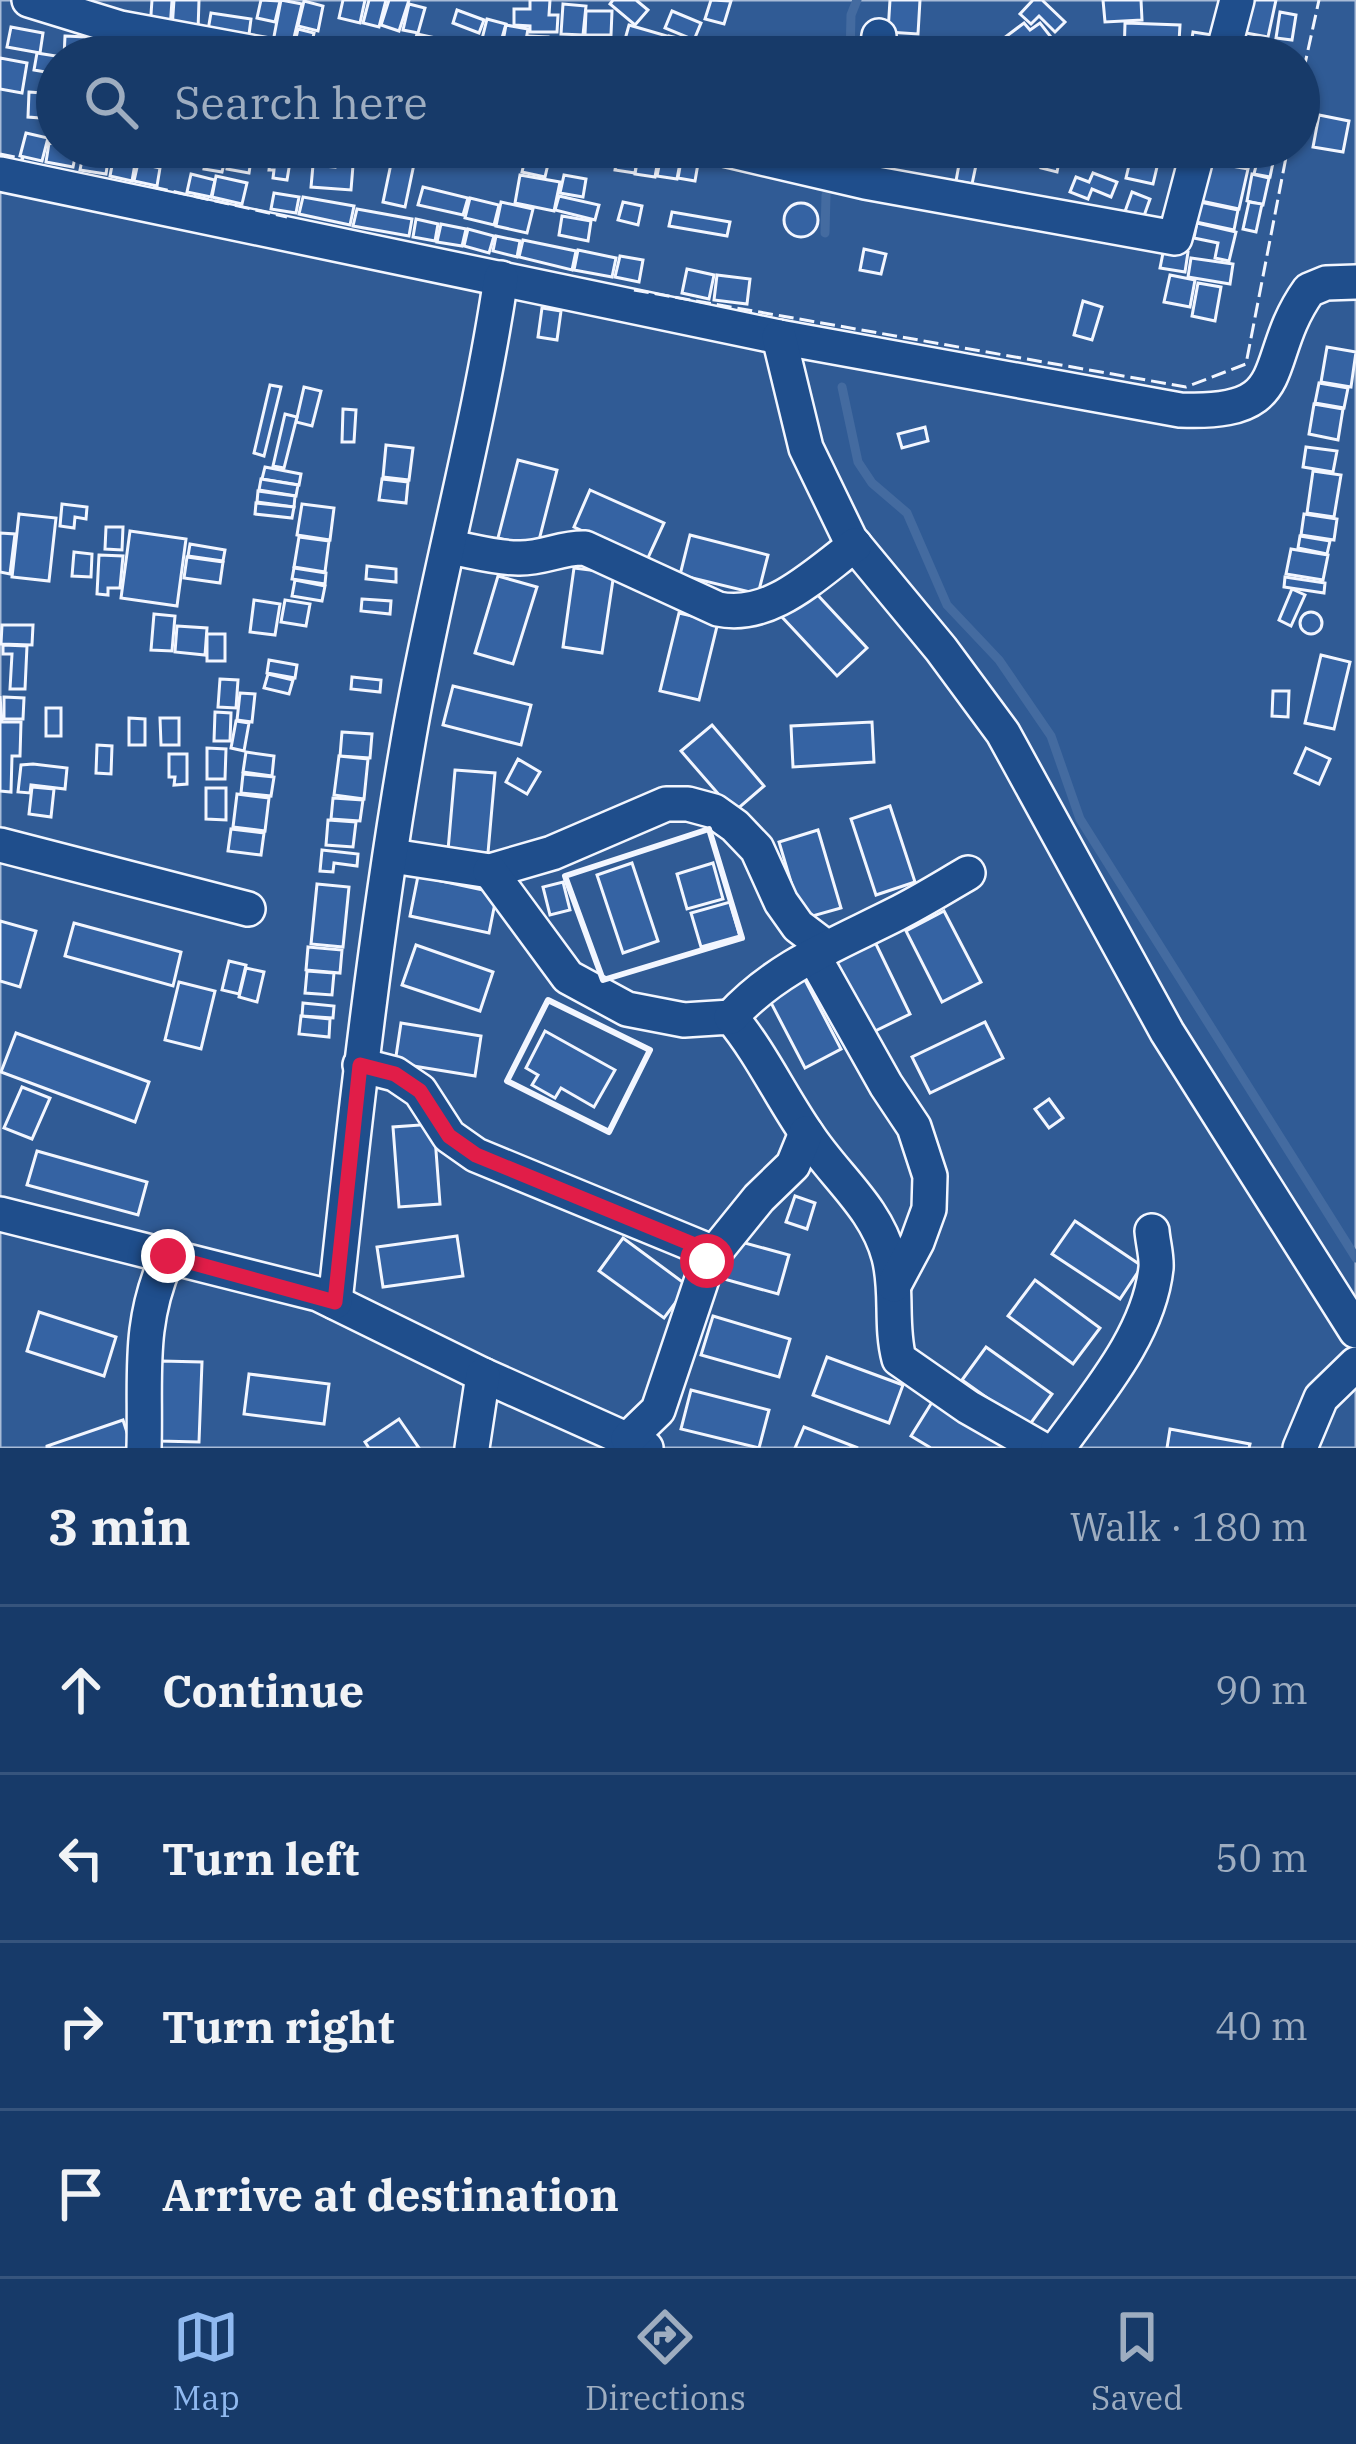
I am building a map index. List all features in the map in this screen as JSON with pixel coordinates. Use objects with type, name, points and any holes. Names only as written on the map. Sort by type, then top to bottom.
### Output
[{"type":"street","points":[[29,0],[163,36]]},
{"type":"street","points":[[1228,36],[1237,0]]},
{"type":"street","points":[[805,168],[1175,238],[1193,168]]},
{"type":"street","points":[[865,182],[866,168]]},
{"type":"street","points":[[0,174],[779,337],[1180,410],[1223,412],[1250,403],[1270,380],[1309,290],[1326,283],[1356,282]]},
{"type":"street","points":[[335,1302],[360,1065],[408,741],[501,278]]},
{"type":"street","points":[[779,337],[806,448],[855,545],[1003,733],[1167,1032],[1356,1331]]},
{"type":"street","points":[[450,547],[517,559],[585,548],[718,609],[737,613],[755,611],[781,597],[855,545]]},
{"type":"street","points":[[392,856],[490,871],[552,853],[666,803],[714,811],[735,826],[757,849],[781,902],[820,951],[914,1126],[930,1176],[929,1209],[894,1285]]},
{"type":"street","points":[[0,845],[248,909]]},
{"type":"street","points":[[490,871],[568,977],[627,1009],[684,1020],[731,1017],[752,993],[820,951],[968,873]]},
{"type":"street","points":[[731,1017],[756,1048],[806,1133],[878,1227],[894,1285],[893,1335],[899,1359],[968,1408],[1040,1448]]},
{"type":"street","points":[[360,1065],[395,1074],[420,1091],[449,1136],[476,1155],[714,1253]]},
{"type":"street","points":[[0,1214],[335,1302],[637,1443],[658,1410],[707,1261],[793,1165],[806,1133]]},
{"type":"street","points":[[1058,1448],[1105,1383],[1146,1312],[1157,1265],[1151,1231]]},
{"type":"street","points":[[145,1448],[145,1322],[168,1256]]},
{"type":"street","points":[[1300,1448],[1321,1398],[1356,1364]]},
{"type":"street","points":[[472,1448],[483,1375]]},
{"type":"shaded area","points":[[0,0],[1356,0],[1356,1448],[0,1448]]},
{"type":"building","points":[[152,0],[172,0],[170,30],[150,29]]},
{"type":"building","points":[[174,0],[199,0],[198,31],[172,29]]},
{"type":"building","points":[[261,0],[280,1],[275,22],[257,18]]},
{"type":"building","points":[[281,0],[302,4],[294,36],[274,36]]},
{"type":"building","points":[[343,0],[365,0],[360,23],[339,18]]},
{"type":"building","points":[[369,0],[386,0],[379,27],[363,23]]},
{"type":"building","points":[[389,0],[409,0],[399,31],[381,25]]},
{"type":"building","points":[[530,0],[550,0],[549,15],[558,15],[557,32],[530,32],[530,26],[514,25],[514,9],[530,9]]},
{"type":"building","points":[[636,0],[648,10],[635,25],[610,4]]},
{"type":"building","points":[[711,0],[731,1],[724,24],[705,19]]},
{"type":"building","points":[[890,0],[920,0],[918,34],[888,32]]},
{"type":"building","points":[[1033,0],[1042,0],[1065,22],[1055,32],[1039,16],[1031,24],[1020,14]]},
{"type":"building","points":[[1103,0],[1141,0],[1142,20],[1105,22]]},
{"type":"building","points":[[1252,0],[1276,0],[1268,36],[1246,33]]},
{"type":"building","points":[[304,1],[323,6],[318,31],[298,26]]},
{"type":"building","points":[[409,4],[425,8],[418,33],[403,30]]},
{"type":"building","points":[[563,4],[586,6],[583,35],[561,34]]},
{"type":"building","points":[[457,10],[484,20],[479,33],[453,23]]},
{"type":"building","points":[[586,11],[612,11],[611,35],[585,35]]},
{"type":"building","points":[[672,11],[701,23],[696,36],[665,28]]},
{"type":"building","points":[[1280,12],[1296,15],[1293,36],[1276,36]]},
{"type":"building","points":[[211,13],[251,19],[249,36],[207,36]]},
{"type":"building","points":[[487,19],[506,24],[503,36],[483,36]]},
{"type":"building","points":[[1024,23],[1030,30],[1040,23],[1050,36],[1007,36]]},
{"type":"building","points":[[1125,23],[1180,25],[1179,36],[1125,36]]},
{"type":"building","points":[[506,25],[528,29],[527,36],[504,36]]},
{"type":"building","points":[[629,25],[667,36],[626,36]]},
{"type":"building","points":[[11,27],[43,33],[36,36],[36,52],[7,47]]},
{"type":"building","points":[[0,58],[27,63],[22,93],[0,89]]},
{"type":"building","points":[[29,92],[36,93],[36,118],[28,117]]},
{"type":"building","points":[[1320,115],[1349,121],[1343,152],[1320,148]]},
{"type":"building","points":[[26,133],[36,135],[36,160],[20,156]]},
{"type":"building","points":[[80,168],[107,168],[106,174]]},
{"type":"building","points":[[112,168],[134,168],[132,181],[110,176]]},
{"type":"building","points":[[137,168],[160,168],[157,186],[134,181]]},
{"type":"building","points":[[289,168],[287,180],[273,178],[274,170],[269,170]]},
{"type":"building","points":[[313,168],[353,168],[351,190],[311,187]]},
{"type":"building","points":[[390,168],[413,168],[405,207],[383,202]]},
{"type":"building","points":[[523,168],[547,168],[545,177],[522,172]]},
{"type":"building","points":[[636,168],[657,168],[655,177],[635,174]]},
{"type":"building","points":[[659,168],[679,168],[677,179],[657,176]]},
{"type":"building","points":[[680,168],[697,168],[695,181],[678,178]]},
{"type":"building","points":[[958,168],[975,168],[972,184],[956,181]]},
{"type":"building","points":[[1128,168],[1157,168],[1153,184],[1126,178]]},
{"type":"building","points":[[1209,168],[1248,169],[1239,209],[1201,201]]},
{"type":"building","points":[[1256,168],[1272,168],[1270,177],[1254,174]]},
{"type":"building","points":[[1093,173],[1117,182],[1111,197],[1092,189],[1088,199],[1070,192],[1076,177],[1089,182]]},
{"type":"building","points":[[191,174],[215,180],[211,197],[187,192]]},
{"type":"building","points":[[1252,174],[1269,178],[1263,205],[1247,201]]},
{"type":"building","points":[[520,175],[560,182],[554,211],[515,203]]},
{"type":"building","points":[[564,175],[586,179],[583,197],[560,193]]},
{"type":"building","points":[[216,176],[247,183],[242,204],[212,197]]},
{"type":"building","points":[[423,187],[468,198],[463,215],[418,205]]},
{"type":"building","points":[[1132,192],[1150,199],[1140,227],[1122,220]]},
{"type":"building","points":[[274,193],[299,197],[296,213],[271,209]]},
{"type":"building","points":[[559,196],[599,205],[595,220],[555,210]]},
{"type":"building","points":[[303,197],[354,206],[350,225],[299,214]]},
{"type":"building","points":[[470,198],[499,205],[494,225],[465,218]]},
{"type":"building","points":[[501,202],[533,209],[527,233],[496,226]]},
{"type":"building","points":[[623,202],[642,206],[638,225],[618,220]]},
{"type":"building","points":[[1200,202],[1238,210],[1234,230],[1196,222]]},
{"type":"building","points":[[1249,202],[1262,204],[1256,232],[1243,229]]},
{"type":"building","points":[[801,203],[813,208],[818,220],[813,232],[801,237],[789,232],[784,220],[789,208]]},
{"type":"building","points":[[357,209],[412,219],[409,236],[353,226]]},
{"type":"building","points":[[672,212],[730,222],[727,236],[669,226]]},
{"type":"building","points":[[562,216],[591,221],[588,241],[559,235]]},
{"type":"building","points":[[416,219],[438,224],[435,241],[413,237]]},
{"type":"building","points":[[1197,223],[1236,232],[1229,261],[1215,258],[1218,243],[1194,238]]},
{"type":"building","points":[[441,224],[466,229],[462,246],[437,242]]},
{"type":"building","points":[[468,229],[494,236],[489,253],[464,246]]},
{"type":"building","points":[[496,236],[520,241],[517,257],[493,251]]},
{"type":"building","points":[[523,240],[576,251],[572,270],[519,257]]},
{"type":"building","points":[[1164,248],[1188,252],[1185,272],[1160,268]]},
{"type":"building","points":[[864,249],[886,254],[881,274],[860,270]]},
{"type":"building","points":[[578,250],[616,258],[612,277],[574,270]]},
{"type":"building","points":[[620,256],[643,260],[639,282],[615,277]]},
{"type":"building","points":[[1191,258],[1233,264],[1230,284],[1188,277]]},
{"type":"building","points":[[687,269],[714,275],[709,299],[682,293]]},
{"type":"building","points":[[717,275],[750,279],[747,304],[714,300]]},
{"type":"building","points":[[1170,275],[1195,280],[1190,307],[1164,302]]},
{"type":"building","points":[[1198,283],[1221,287],[1215,321],[1192,316]]},
{"type":"building","points":[[1083,301],[1102,307],[1092,340],[1074,335]]},
{"type":"building","points":[[542,308],[561,311],[557,340],[538,337]]},
{"type":"building","points":[[1327,347],[1356,352],[1351,387],[1321,382]]},
{"type":"building","points":[[1319,383],[1348,388],[1344,408],[1315,403]]},
{"type":"building","points":[[270,385],[281,387],[264,456],[254,453]]},
{"type":"building","points":[[304,387],[321,391],[312,426],[296,422]]},
{"type":"building","points":[[1314,404],[1343,409],[1338,440],[1309,434]]},
{"type":"building","points":[[343,409],[356,410],[354,442],[342,442]]},
{"type":"building","points":[[285,414],[297,417],[284,468],[273,466]]},
{"type":"building","points":[[925,427],[928,441],[902,448],[898,434]]},
{"type":"building","points":[[386,445],[413,448],[409,480],[383,477]]},
{"type":"building","points":[[1306,447],[1337,451],[1333,472],[1303,467]]},
{"type":"building","points":[[518,460],[557,470],[537,548],[498,538]]},
{"type":"building","points":[[265,467],[301,474],[299,485],[262,479]]},
{"type":"building","points":[[1313,471],[1341,475],[1334,517],[1307,513]]},
{"type":"building","points":[[261,479],[298,485],[296,496],[259,490]]},
{"type":"building","points":[[382,479],[408,482],[406,503],[379,500]]},
{"type":"building","points":[[590,490],[664,523],[647,560],[574,527]]},
{"type":"building","points":[[258,491],[295,496],[294,507],[257,502]]},
{"type":"building","points":[[256,503],[294,507],[292,518],[255,514]]},
{"type":"building","points":[[62,504],[87,507],[86,519],[75,517],[74,528],[60,526]]},
{"type":"building","points":[[302,504],[334,508],[330,540],[297,535]]},
{"type":"building","points":[[19,514],[56,518],[49,581],[12,577]]},
{"type":"building","points":[[1304,514],[1337,519],[1334,540],[1301,535]]},
{"type":"building","points":[[106,527],[123,527],[122,550],[105,549]]},
{"type":"building","points":[[130,531],[186,539],[177,606],[121,598]]},
{"type":"building","points":[[0,533],[15,534],[10,574],[0,572]]},
{"type":"building","points":[[690,535],[768,555],[758,594],[680,575]]},
{"type":"building","points":[[1300,536],[1330,541],[1327,554],[1298,548]]},
{"type":"building","points":[[299,537],[329,541],[325,572],[294,567]]},
{"type":"building","points":[[190,544],[225,550],[223,561],[188,556]]},
{"type":"building","points":[[1291,549],[1328,555],[1323,580],[1286,574]]},
{"type":"building","points":[[74,552],[92,554],[91,577],[72,576]]},
{"type":"building","points":[[99,555],[123,556],[120,588],[108,588],[108,595],[97,594]]},
{"type":"building","points":[[187,557],[223,562],[220,583],[184,578]]},
{"type":"building","points":[[367,566],[396,569],[396,582],[366,579]]},
{"type":"building","points":[[294,568],[326,573],[325,584],[292,579]]},
{"type":"building","points":[[574,568],[614,573],[602,653],[563,647]]},
{"type":"building","points":[[498,576],[537,587],[513,664],[475,653]]},
{"type":"building","points":[[1285,577],[1325,583],[1324,593],[1284,587]]},
{"type":"building","points":[[295,580],[325,586],[322,601],[292,596]]},
{"type":"building","points":[[812,589],[867,648],[837,676],[782,617]]},
{"type":"building","points":[[1292,589],[1305,595],[1291,626],[1279,620]]},
{"type":"building","points":[[362,599],[391,601],[390,614],[361,611]]},
{"type":"building","points":[[254,600],[280,604],[275,635],[250,632]]},
{"type":"building","points":[[285,600],[310,604],[306,626],[281,622]]},
{"type":"building","points":[[1311,612],[1322,623],[1311,634],[1300,623]]},
{"type":"building","points":[[679,613],[718,622],[699,700],[660,691]]},
{"type":"building","points":[[154,614],[175,616],[172,651],[151,650]]},
{"type":"building","points":[[2,625],[33,625],[32,645],[1,644]]},
{"type":"building","points":[[177,626],[207,628],[205,655],[175,652]]},
{"type":"building","points":[[207,634],[225,634],[225,661],[207,661]]},
{"type":"building","points":[[3,645],[27,646],[25,689],[10,689],[12,654],[3,654]]},
{"type":"building","points":[[1321,655],[1350,662],[1334,729],[1305,723]]},
{"type":"building","points":[[269,660],[297,665],[295,678],[267,673]]},
{"type":"building","points":[[268,674],[293,680],[289,694],[264,688]]},
{"type":"building","points":[[352,677],[381,680],[380,692],[351,689]]},
{"type":"building","points":[[220,679],[238,680],[236,708],[218,707]]},
{"type":"building","points":[[453,686],[531,705],[521,745],[443,725]]},
{"type":"building","points":[[1273,691],[1289,691],[1288,717],[1272,716]]},
{"type":"building","points":[[240,693],[255,694],[252,722],[237,720]]},
{"type":"building","points":[[0,696],[2,722],[21,722],[20,756],[12,756],[11,792],[0,791]]},
{"type":"building","points":[[4,697],[24,698],[23,719],[4,719]]},
{"type":"building","points":[[46,708],[61,708],[61,736],[46,736]]},
{"type":"building","points":[[215,712],[231,713],[230,741],[214,741]]},
{"type":"building","points":[[129,718],[145,719],[145,745],[129,745]]},
{"type":"building","points":[[160,718],[179,718],[179,745],[161,745]]},
{"type":"building","points":[[236,721],[249,723],[244,751],[231,748]]},
{"type":"building","points":[[872,722],[874,762],[793,767],[791,726]]},
{"type":"building","points":[[712,725],[764,786],[734,812],[681,751]]},
{"type":"building","points":[[342,732],[372,734],[370,758],[340,756]]},
{"type":"building","points":[[97,745],[112,746],[111,774],[96,773]]},
{"type":"building","points":[[207,748],[226,749],[225,779],[207,779]]},
{"type":"building","points":[[1306,748],[1330,759],[1319,784],[1295,773]]},
{"type":"building","points":[[246,752],[274,756],[272,776],[243,772]]},
{"type":"building","points":[[169,754],[187,754],[187,784],[174,785],[175,777],[169,777]]},
{"type":"building","points":[[339,756],[368,759],[364,799],[334,795]]},
{"type":"building","points":[[518,759],[540,772],[527,794],[506,782]]},
{"type":"building","points":[[21,765],[67,768],[65,789],[31,785],[30,793],[18,792]]},
{"type":"building","points":[[455,770],[495,773],[488,853],[448,850]]},
{"type":"building","points":[[243,774],[274,777],[271,796],[241,793]]},
{"type":"building","points":[[32,787],[54,789],[51,817],[29,814]]},
{"type":"building","points":[[206,788],[226,788],[226,820],[206,819]]},
{"type":"building","points":[[237,794],[269,798],[265,831],[233,827]]},
{"type":"building","points":[[333,798],[363,800],[360,821],[331,819]]},
{"type":"building","points":[[890,806],[915,882],[876,895],[851,819]]},
{"type":"building","points":[[328,820],[356,822],[353,847],[326,845]]},
{"type":"building","points":[[231,829],[264,833],[261,855],[228,851]]},
{"type":"building","points":[[818,830],[841,908],[802,919],[779,842]]},
{"type":"building","points":[[322,850],[358,854],[357,866],[334,863],[333,872],[320,871]]},
{"type":"building","points":[[632,863],[658,941],[623,953],[597,875]]},
{"type":"building","points":[[713,863],[723,899],[687,909],[677,874]]},
{"type":"building","points":[[418,876],[497,893],[489,933],[410,916]]},
{"type":"building","points":[[563,882],[570,910],[550,915],[543,887]]},
{"type":"building","points":[[317,884],[349,887],[343,947],[311,944]]},
{"type":"building","points":[[730,902],[740,936],[701,947],[691,913]]},
{"type":"building","points":[[944,911],[981,982],[942,1002],[906,931]]},
{"type":"building","points":[[0,921],[36,931],[20,987],[0,981]]},
{"type":"building","points":[[74,923],[181,952],[173,986],[65,956]]},
{"type":"building","points":[[875,942],[910,1014],[871,1033],[836,961]]},
{"type":"building","points":[[416,945],[493,972],[480,1011],[402,985]]},
{"type":"building","points":[[308,947],[342,950],[340,973],[306,970]]},
{"type":"building","points":[[229,961],[246,965],[239,994],[222,990]]},
{"type":"building","points":[[246,968],[264,972],[257,1002],[239,997]]},
{"type":"building","points":[[307,971],[334,973],[332,995],[305,993]]},
{"type":"building","points":[[804,978],[841,1049],[805,1068],[768,997]]},
{"type":"building","points":[[179,982],[215,991],[201,1049],[165,1040]]},
{"type":"building","points":[[303,1003],[334,1006],[333,1018],[302,1016]]},
{"type":"building","points":[[301,1016],[330,1019],[329,1037],[299,1034]]},
{"type":"building","points":[[985,1022],[1003,1058],[930,1093],[912,1057]]},
{"type":"building","points":[[401,1023],[481,1036],[475,1076],[395,1063]]},
{"type":"building","points":[[545,1031],[615,1070],[594,1107],[561,1088],[555,1098],[532,1085],[538,1075],[526,1068]]},
{"type":"building","points":[[16,1033],[149,1082],[135,1122],[1,1072]]},
{"type":"building","points":[[22,1087],[50,1098],[32,1139],[4,1128]]},
{"type":"building","points":[[1049,1099],[1063,1118],[1049,1128],[1035,1109]]},
{"type":"building","points":[[434,1124],[440,1204],[399,1207],[393,1127]]},
{"type":"building","points":[[37,1151],[147,1182],[138,1215],[27,1185]]},
{"type":"building","points":[[795,1196],[815,1203],[807,1229],[786,1222]]},
{"type":"building","points":[[1075,1221],[1142,1266],[1120,1299],[1052,1254]]},
{"type":"building","points":[[457,1236],[463,1276],[383,1287],[377,1247]]},
{"type":"building","points":[[623,1238],[688,1286],[664,1318],[599,1271]]},
{"type":"building","points":[[734,1240],[789,1255],[778,1294],[724,1279]]},
{"type":"building","points":[[1035,1280],[1100,1328],[1073,1364],[1008,1316]]},
{"type":"building","points":[[39,1312],[116,1337],[104,1376],[27,1351]]},
{"type":"building","points":[[713,1316],[790,1339],[779,1377],[701,1355]]},
{"type":"building","points":[[986,1347],[1052,1394],[1028,1427],[962,1380]]},
{"type":"building","points":[[827,1357],[903,1385],[889,1423],[813,1395]]},
{"type":"building","points":[[161,1361],[202,1362],[199,1442],[159,1441]]},
{"type":"building","points":[[249,1374],[329,1384],[324,1424],[244,1414]]},
{"type":"building","points":[[691,1390],[769,1410],[759,1448],[681,1429]]},
{"type":"building","points":[[934,1399],[1005,1442],[1002,1448],[931,1448],[911,1436]]},
{"type":"building","points":[[399,1419],[419,1448],[369,1448],[365,1442]]},
{"type":"building","points":[[123,1420],[132,1448],[47,1448],[47,1446]]},
{"type":"building","points":[[804,1427],[858,1448],[795,1448]]},
{"type":"building","points":[[1170,1429],[1250,1444],[1249,1448],[1167,1448]]},
{"type":"waterway","points":[[850,36],[857,0]]},
{"type":"waterway","points":[[825,233],[826,195]]},
{"type":"waterway","points":[[842,387],[858,462],[872,483],[907,513],[947,605],[999,660],[1051,736],[1080,819],[1356,1258]]},
{"type":"fence","points":[[1311,36],[1319,0]]},
{"type":"fence","points":[[0,154],[24,159]]},
{"type":"fence","points":[[634,290],[1186,387],[1246,364],[1284,168]]},
{"type":"fence","points":[[153,187],[287,217]]},
{"type":"wall","points":[[709,829],[742,938],[603,980],[565,876],[709,829]]},
{"type":"wall","points":[[548,1000],[650,1050],[609,1132],[507,1081],[548,1000]]},
{"type":"route","points":[[168,1256],[335,1302],[360,1065],[395,1074],[420,1091],[449,1136],[476,1155],[714,1253],[707,1261]]}]
